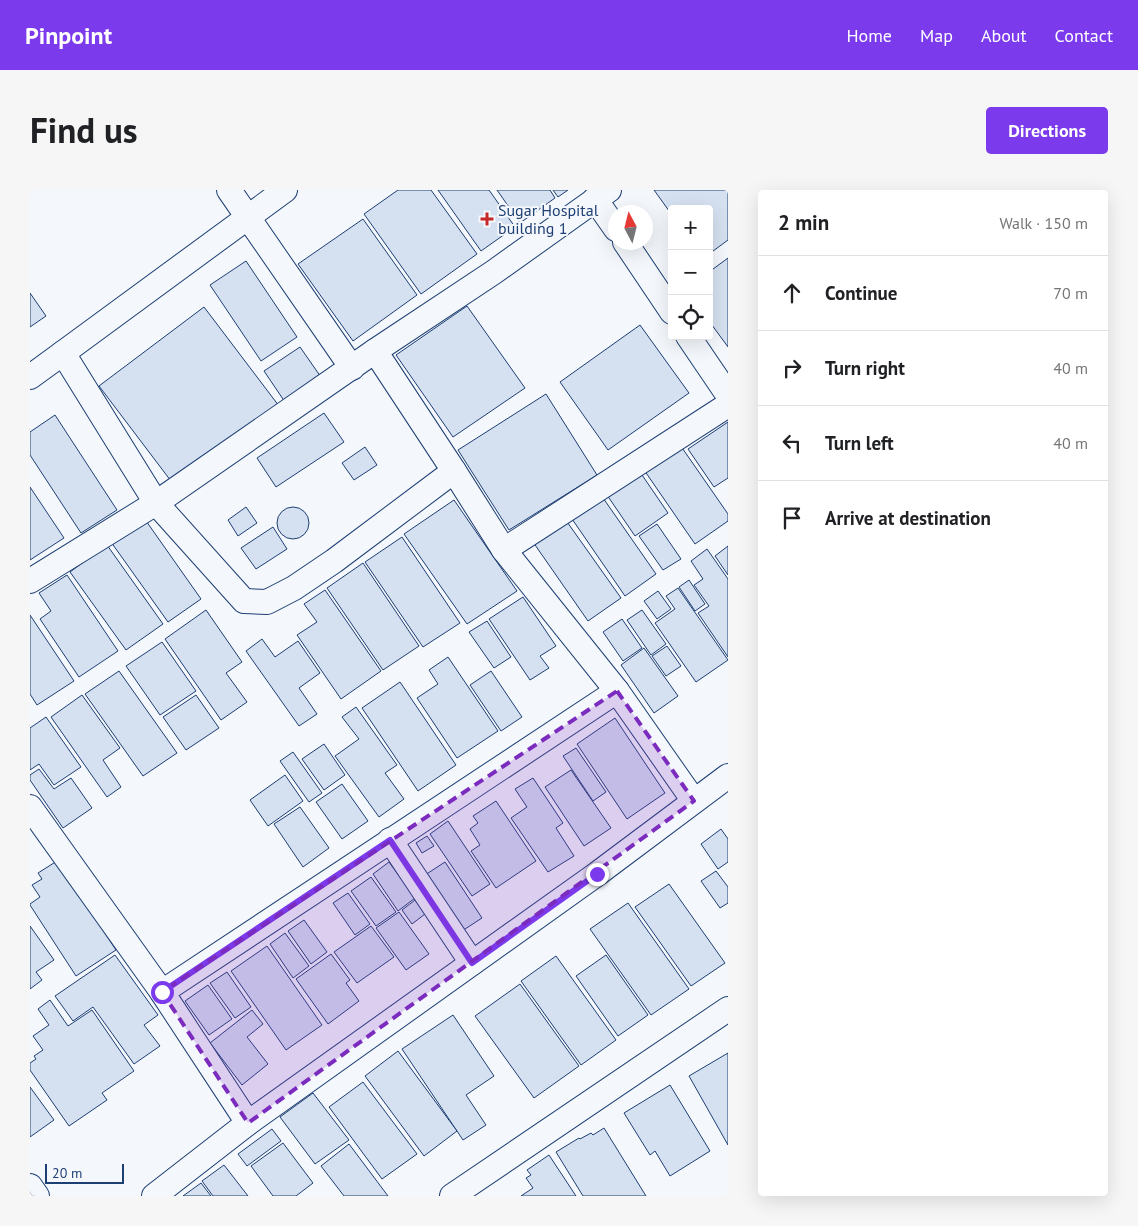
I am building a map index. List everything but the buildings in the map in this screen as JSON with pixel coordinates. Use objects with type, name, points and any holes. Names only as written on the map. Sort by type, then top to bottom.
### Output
[{"type":"street","points":[[229,190],[352,368]]},
{"type":"street","points":[[30,376],[284,190]]},
{"type":"street","points":[[30,581],[156,503],[375,351],[494,272],[602,195],[608,210]]},
{"type":"street","points":[[630,250],[668,306]]},
{"type":"street","points":[[691,340],[728,395]]},
{"type":"street","points":[[375,351],[504,550],[617,691],[694,801]]},
{"type":"street","points":[[63,353],[156,503],[244,601],[267,602],[294,588],[334,561],[454,471]]},
{"type":"street","points":[[504,550],[728,405]]},
{"type":"street","points":[[162,992],[617,691]]},
{"type":"street","points":[[154,1196],[248,1123],[597,874],[728,776]]},
{"type":"street","points":[[30,807],[162,992],[248,1123]]},
{"type":"street","points":[[390,840],[472,963]]},
{"type":"street","points":[[452,1196],[728,1009]]},
{"type":"street","points":[[30,1186],[37,1196]]},
{"type":"highlighted area","points":[[617,691],[694,801],[248,1123],[162,992]]},
{"type":"place","name":"Sugar Hospital building 1","points":[[487,219]]},
{"type":"route","points":[[162,992],[390,840],[472,963],[597,874]]}]
